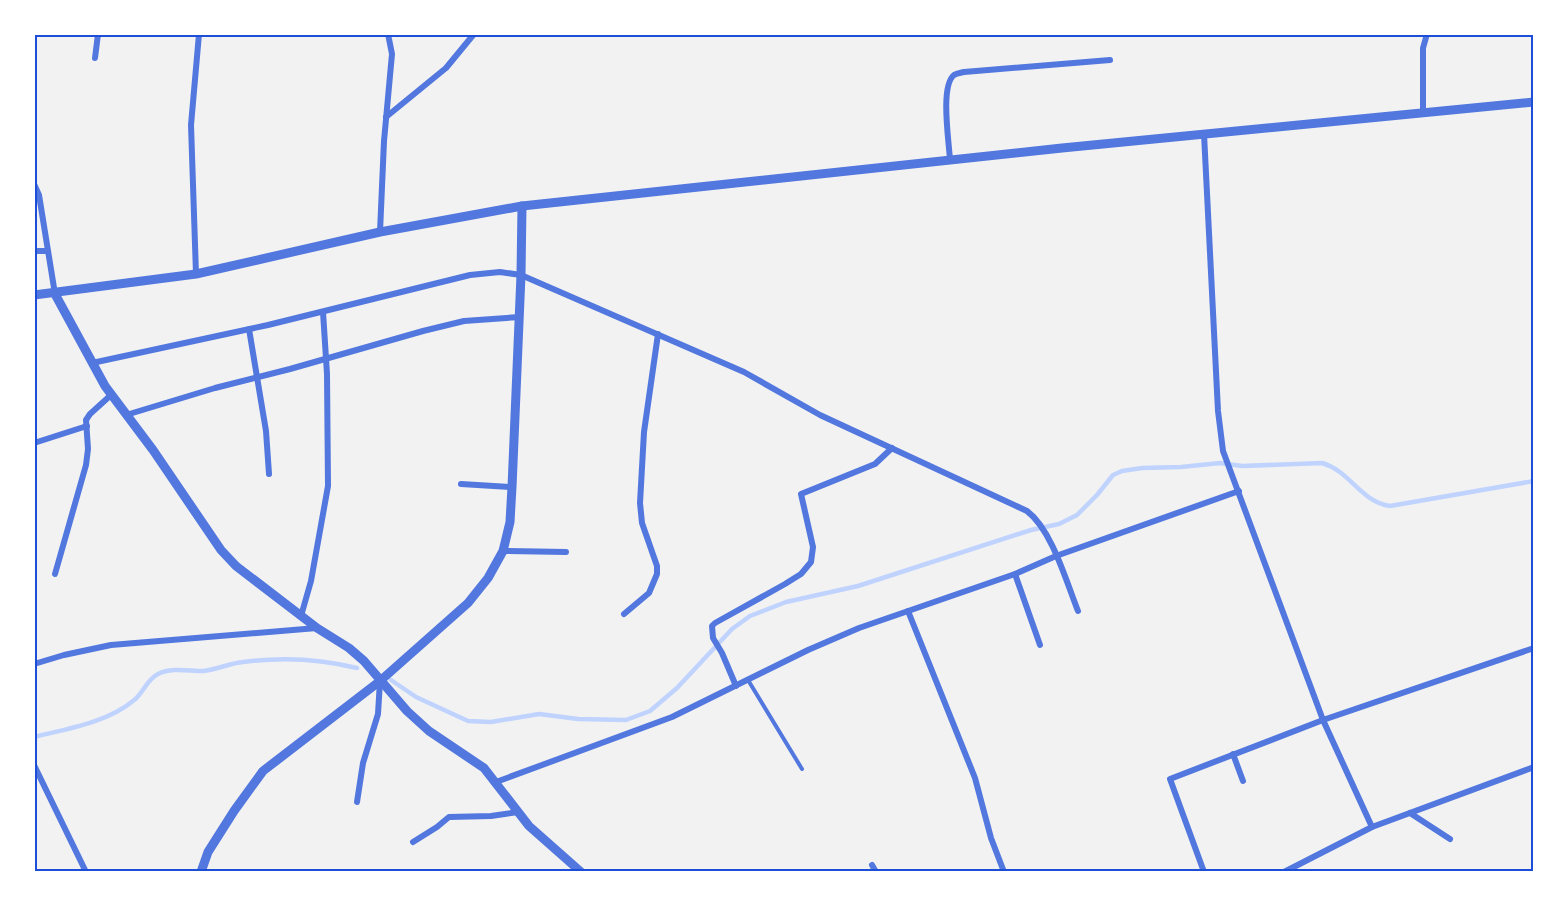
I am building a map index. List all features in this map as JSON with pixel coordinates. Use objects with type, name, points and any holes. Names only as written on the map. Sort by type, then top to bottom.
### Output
[{"type":"street","points":[[94,58],[98,34]]},
{"type":"street","points":[[196,274],[190,126],[198,34]]},
{"type":"street","points":[[380,232],[392,54],[388,34]]},
{"type":"street","points":[[386,117],[446,68],[474,34]]},
{"type":"street","points":[[1423,113],[1423,48],[1427,34]]},
{"type":"street","points":[[950,160],[946,96],[948,84],[954,76],[964,72],[1110,60]]},
{"type":"street","points":[[34,296],[196,274],[380,232],[522,206],[950,160],[1533,102]]},
{"type":"street","points":[[1204,135],[1218,411],[1223,451],[1323,720],[1372,827]]},
{"type":"street","points":[[34,184],[39,195],[55,294],[91,363],[111,395],[153,450],[221,550],[236,566],[364,661],[407,711],[429,731],[484,768],[518,812],[558,854],[580,872]]},
{"type":"street","points":[[201,872],[208,852],[234,810],[263,771],[380,681],[468,603],[488,578],[503,551],[510,522],[512,487],[520,317],[522,206]]},
{"type":"street","points":[[34,251],[47,251]]},
{"type":"street","points":[[91,363],[323,312],[470,275],[500,272],[521,275],[744,372],[820,415],[1027,510],[1036,518],[1047,535],[1078,611]]},
{"type":"street","points":[[301,616],[311,582],[328,486],[327,359],[323,312]]},
{"type":"street","points":[[125,415],[464,321],[520,317]]},
{"type":"street","points":[[249,329],[266,432],[269,474]]},
{"type":"street","points":[[624,614],[649,593],[657,574],[657,566],[642,522],[640,503],[644,432],[658,334]]},
{"type":"street","points":[[55,573],[86,465],[88,449],[86,420],[111,395]]},
{"type":"street","points":[[34,443],[87,426]]},
{"type":"street","points":[[736,686],[713,638],[714,622],[785,585],[801,574],[811,562],[812,541],[801,494],[875,464],[892,448]]},
{"type":"street","points":[[461,484],[512,487]]},
{"type":"street","points":[[496,782],[672,717],[859,628],[1015,574],[1056,556],[1239,491]]},
{"type":"street","points":[[503,551],[566,552]]},
{"type":"street","points":[[1015,574],[1040,645]]},
{"type":"street","points":[[908,611],[975,778],[991,838],[1004,872]]},
{"type":"street","points":[[34,664],[111,645],[317,628]]},
{"type":"street","points":[[1204,872],[1170,778],[1323,720],[1533,648]]},
{"type":"street","points":[[357,802],[363,763],[378,714],[380,681]]},
{"type":"street","points":[[1233,754],[1243,781]]},
{"type":"street","points":[[34,765],[86,872]]},
{"type":"street","points":[[1284,872],[1372,827],[1533,767]]},
{"type":"street","points":[[413,842],[449,817],[491,816],[518,812]]},
{"type":"street","points":[[1410,813],[1450,838]]},
{"type":"lane","points":[[748,680],[802,769]]},
{"type":"waterway","points":[[391,680],[416,697],[468,721],[491,722],[539,714],[578,719],[626,720],[650,711],[677,688],[732,629],[750,616],[786,602],[858,586],[1031,530],[1059,524],[1077,515],[1113,475],[1122,471],[1220,463],[1242,466],[1322,463],[1332,467],[1371,499],[1390,506],[1534,481]]},
{"type":"waterway","points":[[34,737],[111,715],[136,698],[154,677],[169,671],[203,671],[257,660],[286,659],[357,668]]}]
